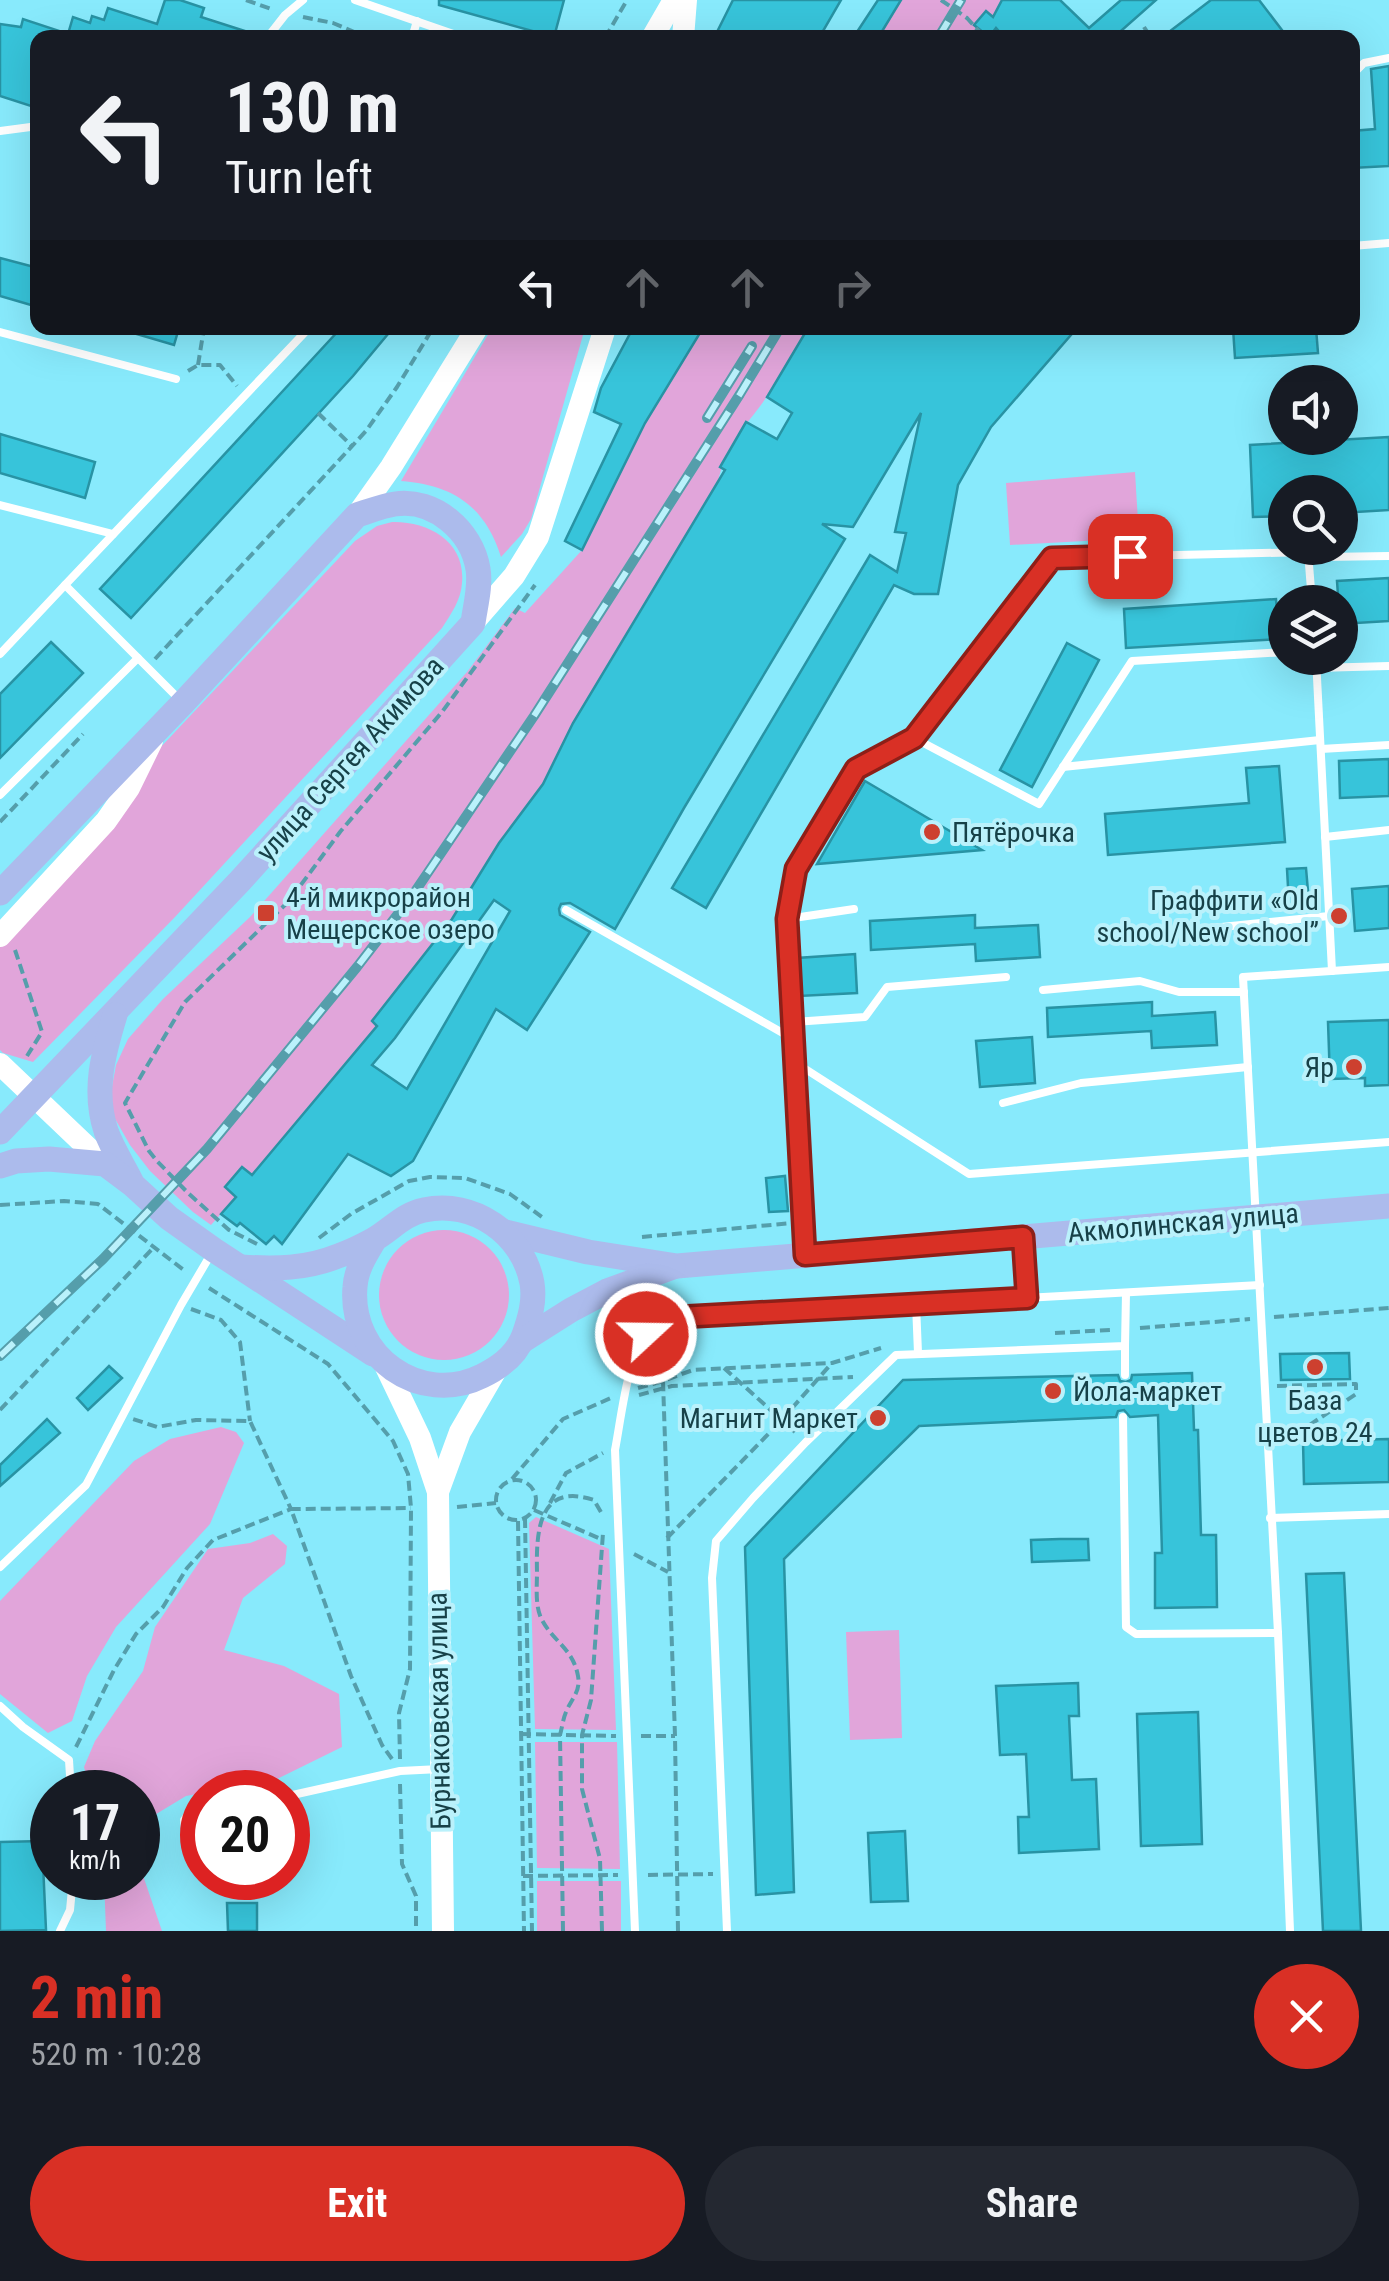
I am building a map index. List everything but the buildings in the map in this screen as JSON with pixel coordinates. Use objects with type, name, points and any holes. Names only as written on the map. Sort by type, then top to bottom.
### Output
[{"type":"main road","points":[[657,30],[674,0]]},
{"type":"main road","points":[[684,30],[686,0]]},
{"type":"main road","points":[[0,893],[358,515],[473,335]]},
{"type":"main road","name":"улица Сергея Акимова","points":[[0,1132],[240,881],[514,576],[538,537],[603,335]]},
{"type":"main road","points":[[358,515],[398,504],[425,506],[452,521],[470,543],[479,571],[473,624]]},
{"type":"main road","points":[[6,940],[106,821],[160,725]]},
{"type":"main road","points":[[118,1007],[103,1054],[100,1105],[106,1132],[133,1185]]},
{"type":"main road","points":[[0,1064],[105,1164],[169,1218],[214,1250],[381,1360],[410,1380],[440,1386],[470,1383],[496,1370],[522,1341],[532,1313],[532,1284],[523,1256],[505,1232],[481,1216],[453,1208],[424,1210],[398,1220],[376,1239],[362,1260],[355,1285],[355,1310],[362,1335],[381,1360],[420,1438],[438,1492]]},
{"type":"main road","points":[[0,1166],[49,1158],[105,1164]]},
{"type":"main road","name":"Акмолинская улица","points":[[677,1266],[1389,1206]]},
{"type":"main road","points":[[505,1232],[588,1252],[677,1266]]},
{"type":"main road","points":[[241,1268],[304,1267],[376,1239]]},
{"type":"main road","points":[[522,1341],[607,1292],[677,1266]]},
{"type":"main road","points":[[438,1492],[460,1432],[496,1370]]},
{"type":"main road","name":"Бурнаковская улица","points":[[438,1492],[443,1931]]},
{"type":"lane","points":[[273,30],[302,0]]},
{"type":"lane","points":[[356,0],[443,30]]},
{"type":"lane","points":[[414,30],[417,21]]},
{"type":"lane","points":[[1360,67],[1389,58]]},
{"type":"lane","points":[[0,130],[30,127]]},
{"type":"lane","points":[[1360,245],[1389,243]]},
{"type":"lane","points":[[0,332],[176,379]]},
{"type":"lane","points":[[0,654],[301,335]]},
{"type":"lane","points":[[0,505],[113,534]]},
{"type":"lane","points":[[805,1255],[787,919],[796,869],[856,769],[914,738],[1052,558],[1268,553]]},
{"type":"lane","points":[[1358,556],[1389,556]]},
{"type":"lane","points":[[66,585],[183,703]]},
{"type":"lane","points":[[914,738],[1039,804],[1132,662],[1268,653]]},
{"type":"lane","points":[[0,795],[138,658]]},
{"type":"lane","points":[[1358,664],[1389,666]]},
{"type":"lane","points":[[1317,675],[1332,971]]},
{"type":"lane","points":[[1063,767],[1320,745],[1389,745]]},
{"type":"lane","points":[[1325,837],[1389,830]]},
{"type":"lane","points":[[787,919],[854,909]]},
{"type":"lane","points":[[566,910],[795,1040]]},
{"type":"lane","points":[[1126,936],[1329,916]]},
{"type":"lane","points":[[1290,1931],[1243,977],[1389,967]]},
{"type":"lane","points":[[794,1022],[865,1016],[887,987],[1006,977]]},
{"type":"lane","points":[[1043,990],[1140,981],[1178,992],[1244,992]]},
{"type":"lane","points":[[796,1063],[969,1174],[1389,1142]]},
{"type":"lane","points":[[1002,1104],[1081,1083],[1248,1066]]},
{"type":"lane","points":[[1023,1237],[1027,1298]]},
{"type":"lane","points":[[0,1567],[86,1484],[214,1250]]},
{"type":"lane","points":[[635,1931],[615,1450],[625,1396],[646,1334],[664,1321],[679,1317],[1260,1285]]},
{"type":"lane","points":[[1125,1375],[1126,1292]]},
{"type":"lane","points":[[916,1304],[918,1353]]},
{"type":"lane","points":[[727,1931],[712,1578],[716,1541],[806,1442],[896,1355],[1125,1346]]},
{"type":"lane","points":[[1123,1417],[1126,1627],[1136,1634],[1278,1633]]},
{"type":"lane","points":[[1270,1518],[1389,1514]]},
{"type":"lane","points":[[0,1706],[69,1760],[70,1770]]},
{"type":"lane","points":[[310,1791],[400,1772],[440,1769]]},
{"type":"lane","points":[[60,1931],[71,1900]]},
{"type":"path","points":[[246,0],[350,30]]},
{"type":"path","points":[[609,30],[627,0]]},
{"type":"path","points":[[941,0],[977,30]]},
{"type":"path","points":[[198,364],[203,335]]},
{"type":"path","points":[[147,667],[366,431],[429,335]]},
{"type":"path","points":[[176,379],[198,364],[220,366],[244,394]]},
{"type":"path","points":[[318,413],[352,446]]},
{"type":"path","points":[[125,1103],[184,1002],[289,901],[340,832],[442,712],[537,582]]},
{"type":"path","points":[[0,822],[94,723]]},
{"type":"path","points":[[6,940],[42,1032],[28,1056]]},
{"type":"path","points":[[0,1204],[64,1200],[98,1204],[196,1279],[328,1364],[394,1441],[408,1474],[411,1508],[410,1669],[399,1713],[402,1864],[416,1896],[416,1931]]},
{"type":"path","points":[[0,1410],[154,1247]]},
{"type":"path","points":[[181,1306],[221,1320],[240,1342],[250,1421],[291,1509],[352,1676],[382,1746],[400,1772]]},
{"type":"path","points":[[667,1538],[832,1363]]},
{"type":"path","points":[[496,1503],[505,1483],[512,1480],[563,1419],[663,1385],[693,1370],[724,1368],[806,1442]]},
{"type":"path","points":[[663,1385],[874,1376]]},
{"type":"path","points":[[1268,1435],[1296,1434],[1356,1394],[1356,1384],[1277,1386]]},
{"type":"path","points":[[663,1385],[678,1931]]},
{"type":"path","points":[[124,1416],[157,1427],[196,1420],[250,1421]]},
{"type":"path","points":[[564,1931],[560,1735],[566,1711],[579,1687],[570,1653],[540,1616],[536,1542],[545,1514],[566,1474],[603,1453]]},
{"type":"path","points":[[496,1503],[507,1520],[518,1522],[534,1510],[536,1496],[531,1487],[512,1480]]},
{"type":"path","points":[[548,1508],[558,1499],[574,1494],[594,1500],[604,1524],[591,1700],[582,1735],[582,1789],[600,1859],[602,1931]]},
{"type":"path","points":[[457,1507],[496,1503]]},
{"type":"path","points":[[69,1760],[136,1634],[214,1540],[291,1509],[411,1508]]},
{"type":"path","points":[[534,1510],[603,1540]]},
{"type":"path","points":[[526,1518],[532,1931]]},
{"type":"path","points":[[518,1522],[524,1931]]},
{"type":"path","points":[[619,1546],[668,1572]]},
{"type":"path","points":[[521,1734],[675,1736]]},
{"type":"shaded area","points":[[901,0],[1003,0],[993,17],[986,12],[974,25],[980,30],[883,30]]},
{"type":"shaded area","points":[[488,335],[583,335],[531,519],[501,557],[486,524],[464,501],[436,487],[401,481]]},
{"type":"shaded area","points":[[699,335],[804,335],[731,447],[718,483],[543,784],[499,843],[452,919],[372,1021],[377,1026],[252,1175],[242,1167],[225,1186],[236,1197],[211,1225],[150,1171],[114,1117],[111,1092],[116,1065],[128,1039],[163,999],[250,917],[467,672],[515,608],[525,613],[582,550],[645,423]]},
{"type":"shaded area","points":[[1135,472],[1139,538],[1010,545],[1006,483]]},
{"type":"shaded area","points":[[392,522],[431,530],[451,545],[458,556],[461,589],[442,628],[175,917],[33,1062],[3,1053],[0,945],[158,750],[355,541],[377,526]]},
{"type":"shaded area","points":[[444,1230],[469,1235],[490,1249],[504,1270],[509,1295],[504,1320],[490,1341],[469,1355],[444,1360],[419,1355],[398,1341],[384,1320],[379,1295],[384,1270],[398,1249],[419,1235]]},
{"type":"shaded area","points":[[221,1427],[236,1432],[244,1443],[210,1524],[116,1627],[87,1676],[72,1721],[48,1733],[0,1694],[0,1601],[134,1461],[170,1439]]},
{"type":"shaded area","points":[[536,1517],[609,1549],[616,1730],[535,1729],[529,1523]]},
{"type":"shaded area","points":[[273,1534],[287,1546],[285,1564],[243,1598],[224,1650],[284,1666],[339,1694],[342,1747],[295,1770],[180,1770],[180,1800],[160,1812],[160,1770],[84,1767],[95,1741],[143,1671],[155,1627],[208,1549],[250,1543]]},
{"type":"shaded area","points":[[899,1630],[902,1738],[850,1740],[846,1632]]},
{"type":"shaded area","points":[[535,1742],[617,1742],[620,1869],[537,1868]]},
{"type":"shaded area","points":[[537,1881],[621,1881],[621,1931],[537,1931]]},
{"type":"shaded area","points":[[105,1900],[151,1900],[162,1931],[106,1931]]},
{"type":"railway","points":[[943,30],[961,0]]},
{"type":"railway","points":[[0,1356],[103,1259],[207,1149],[414,893],[534,716],[776,335]]},
{"type":"railway","points":[[707,418],[752,346]]},
{"type":"place","name":"Пятёрочка","points":[[932,832]]},
{"type":"place","name":"4-й микрорайон Мещерское озеро","points":[[266,913]]},
{"type":"place","name":"Граффити «Old school/New school”","points":[[1339,916]]},
{"type":"place","name":"Яр","points":[[1354,1067]]},
{"type":"place","name":"База цветов 24","points":[[1315,1367]]},
{"type":"place","name":"Йола-маркет","points":[[1053,1391]]},
{"type":"place","name":"Магнит Маркет","points":[[878,1418]]},
{"type":"route","points":[[646,1334],[664,1321],[679,1317],[1027,1298],[1023,1237],[805,1255],[787,919],[796,869],[856,769],[914,738],[1052,558],[1130,556]]}]
